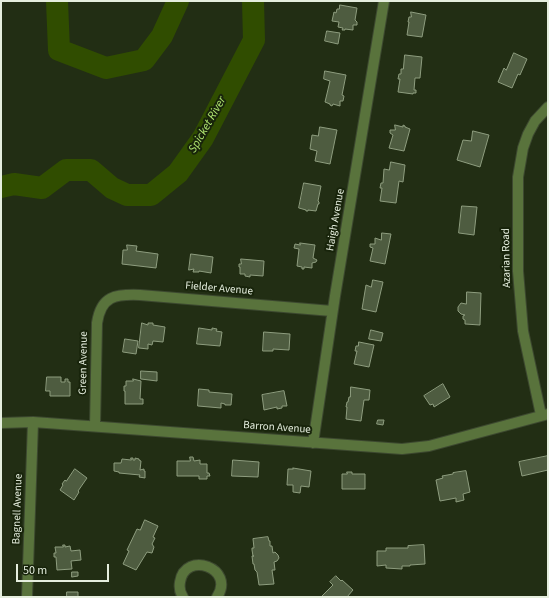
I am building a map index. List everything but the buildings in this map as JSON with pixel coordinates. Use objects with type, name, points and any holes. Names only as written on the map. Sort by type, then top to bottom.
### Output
[{"type":"street","name":"Haigh Avenue","points":[[313,443],[332,311],[384,1]]},
{"type":"street","name":"Azarian Road","points":[[545,415],[523,332],[518,271],[518,177],[522,148],[528,134],[535,120],[548,108]]},
{"type":"street","name":"Fielder Avenue","points":[[105,302],[112,297],[122,294],[130,294],[332,311]]},
{"type":"street","name":"Green Avenue","points":[[95,426],[96,323],[101,308],[105,302]]},
{"type":"street","name":"Barron Avenue","points":[[1,423],[33,422],[95,426],[402,449],[422,446],[545,415]]},
{"type":"street","name":"Bagnell Avenue","points":[[27,597],[33,422]]},
{"type":"street","points":[[183,597],[180,587],[180,580],[184,573],[195,565],[209,566],[218,575],[221,581],[221,588],[218,597]]},
{"type":"waterway","name":"Spicket River","points":[[57,1],[59,50],[106,68],[144,60],[162,36],[178,1]]},
{"type":"waterway","name":"Spicket River","points":[[1,187],[14,184],[42,188],[66,170],[91,170],[112,188],[127,195],[151,195],[178,173],[203,138],[254,40],[253,1]]}]
